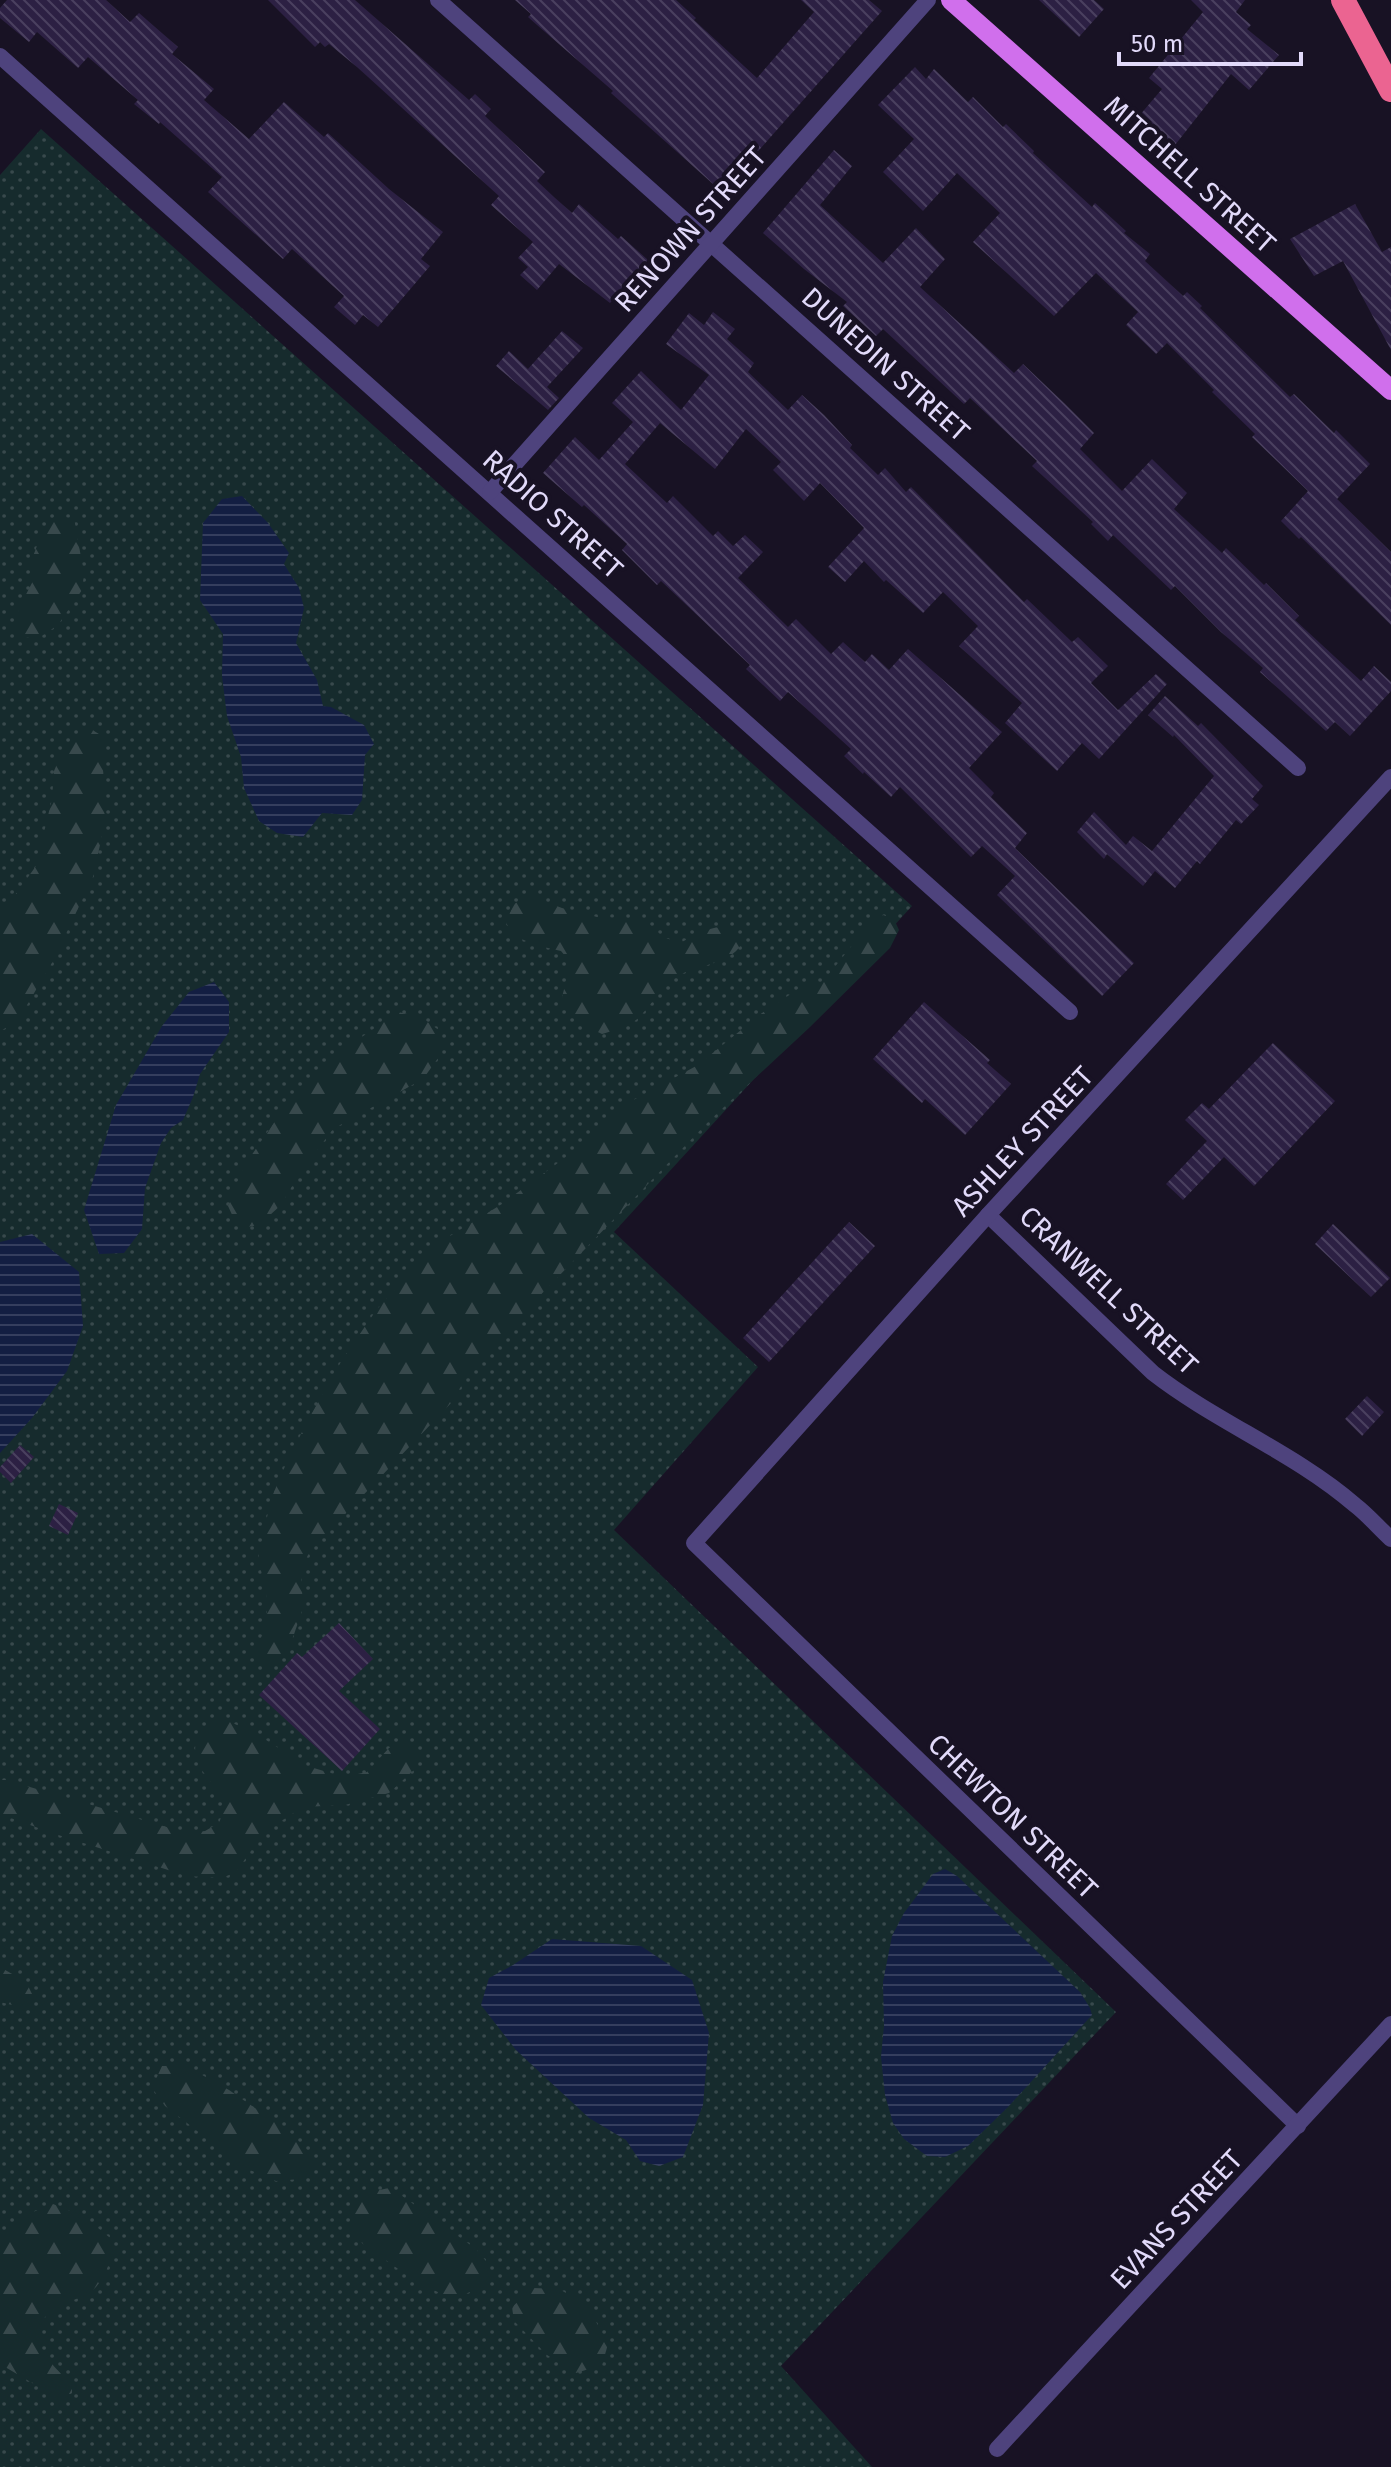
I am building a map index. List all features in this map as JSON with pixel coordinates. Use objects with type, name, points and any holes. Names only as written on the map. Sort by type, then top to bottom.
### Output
[{"type":"highway","points":[[1343,0],[1391,90]]},
{"type":"main road","name":"MITCHELL STREET","points":[[951,0],[1391,390]]},
{"type":"street","name":"DUNEDIN STREET","points":[[438,0],[1298,768]]},
{"type":"street","name":"RENOWN STREET","points":[[490,492],[928,0]]},
{"type":"street","name":"RADIO STREET","points":[[0,56],[1070,1012]]},
{"type":"street","name":"ASHLEY STREET","points":[[694,1543],[988,1215],[1391,777]]},
{"type":"street","name":"CRANWELL STREET","points":[[988,1215],[1153,1373],[1176,1391],[1309,1472],[1343,1496],[1391,1539]]},
{"type":"street","name":"CHEWTON STREET","points":[[694,1543],[1298,2126]]},
{"type":"street","name":"EVANS STREET","points":[[997,2449],[1391,2024]]},
{"type":"green space","points":[[41,129],[912,906],[614,1232],[758,1367],[614,1530],[1116,2012],[781,2366],[872,2467],[0,2467],[0,175]]},
{"type":"green space","points":[[54,517],[74,518],[84,574],[82,590],[58,625],[37,639],[23,637],[14,627],[19,608],[34,579],[32,559],[40,538]]},
{"type":"green space","points":[[91,729],[102,736],[105,822],[93,877],[53,961],[17,1022],[0,1031],[0,916],[36,866],[52,799],[54,771],[65,746],[78,734]]},
{"type":"green space","points":[[527,895],[597,917],[649,924],[664,938],[682,942],[706,930],[722,927],[737,933],[743,940],[739,948],[725,959],[673,979],[632,1023],[602,1034],[581,1024],[562,997],[571,963],[561,951],[515,936],[506,923],[513,905]]},
{"type":"green space","points":[[883,915],[894,919],[899,930],[890,948],[710,1120],[492,1345],[452,1402],[310,1551],[301,1569],[303,1608],[290,1646],[276,1664],[264,1666],[257,1658],[257,1647],[267,1624],[266,1590],[258,1559],[271,1499],[308,1420],[342,1360],[377,1309],[437,1244],[502,1204],[566,1157],[626,1104],[698,1065],[762,1013],[812,980],[822,983],[865,929]]},
{"type":"green space","points":[[398,1012],[421,1017],[440,1031],[441,1054],[423,1079],[333,1129],[281,1205],[259,1225],[247,1227],[234,1219],[228,1206],[244,1166],[280,1114],[330,1059]]},
{"type":"green space","points":[[228,1721],[255,1733],[307,1766],[344,1777],[367,1772],[389,1748],[407,1741],[420,1752],[416,1768],[389,1793],[345,1805],[303,1807],[264,1832],[236,1872],[222,1878],[187,1876],[0,1814],[0,1780],[6,1780],[187,1833],[205,1831],[219,1823],[227,1801],[199,1765],[195,1748],[200,1733],[208,1723]]},
{"type":"green space","points":[[0,1967],[26,1982],[32,1994],[24,2008],[0,2002]]},
{"type":"green space","points":[[162,2066],[186,2066],[229,2090],[288,2131],[310,2153],[312,2169],[300,2179],[276,2181],[245,2168],[165,2106],[152,2088]]},
{"type":"green space","points":[[391,2188],[476,2249],[490,2266],[490,2284],[465,2294],[442,2294],[415,2281],[359,2241],[349,2225],[355,2209],[368,2194]]},
{"type":"green space","points":[[53,2204],[83,2216],[114,2241],[108,2265],[96,2287],[48,2314],[41,2323],[38,2334],[45,2354],[72,2383],[72,2393],[61,2400],[0,2364],[0,2240],[28,2214]]},
{"type":"green space","points":[[533,2288],[559,2289],[587,2305],[608,2344],[602,2365],[576,2373],[547,2355],[514,2321],[512,2307]]},
{"type":"water","points":[[242,496],[268,523],[289,553],[284,564],[299,588],[304,608],[296,643],[317,680],[323,706],[331,707],[364,725],[374,744],[365,755],[362,800],[352,815],[322,813],[303,837],[277,833],[259,821],[244,788],[241,757],[227,716],[222,676],[223,634],[200,600],[203,523],[222,499]]},
{"type":"water","points":[[214,982],[229,1002],[229,1032],[200,1074],[183,1120],[171,1128],[161,1143],[145,1188],[142,1229],[124,1253],[99,1254],[84,1210],[116,1105],[162,1026],[189,992]]},
{"type":"water","points":[[32,1234],[79,1272],[83,1326],[67,1371],[32,1418],[0,1453],[0,1242]]},
{"type":"water","points":[[945,1869],[957,1876],[1080,1992],[1092,2015],[968,2146],[945,2157],[927,2156],[904,2139],[893,2123],[885,2095],[881,2057],[883,1982],[892,1936],[904,1913],[933,1874]]},
{"type":"water","points":[[552,1939],[641,1946],[692,1980],[709,2033],[703,2105],[683,2157],[659,2166],[640,2161],[626,2140],[589,2118],[516,2050],[481,2005],[489,1978]]},
{"type":"building","points":[[7,0],[106,0],[130,22],[139,13],[178,47],[172,54],[214,89],[204,100],[249,139],[284,102],[324,137],[328,133],[389,189],[443,232],[421,259],[430,266],[378,327],[363,315],[355,325],[334,307],[344,296],[292,249],[283,259],[208,192],[222,177],[160,122],[134,104],[138,100],[88,57],[78,68],[37,32],[29,42],[0,18],[0,8]]},
{"type":"building","points":[[268,0],[355,0],[469,100],[475,94],[491,109],[485,116],[545,172],[537,181],[572,213],[579,204],[618,239],[621,236],[648,260],[610,303],[559,264],[537,290],[520,275],[528,267],[518,258],[533,242],[491,205],[499,196],[357,67],[329,44],[325,47],[320,42],[315,47]]},
{"type":"building","points":[[515,0],[676,0],[757,78],[814,12],[801,0],[869,0],[882,11],[722,192],[528,17],[531,14]]},
{"type":"building","points":[[1039,0],[1094,0],[1104,9],[1079,37]]},
{"type":"building","points":[[1191,0],[1245,0],[1236,12],[1251,25],[1247,29],[1279,55],[1249,90],[1231,74],[1175,145],[1139,116],[1162,89],[1149,78],[1203,12]]},
{"type":"building","points":[[915,67],[926,79],[934,69],[968,102],[973,97],[1003,127],[1006,124],[1092,207],[1095,203],[1150,254],[1145,261],[1183,296],[1187,292],[1202,306],[1200,308],[1290,397],[1294,394],[1370,464],[1337,499],[1391,552],[1391,625],[1281,521],[1308,491],[1252,437],[1255,434],[1167,343],[1156,354],[1126,325],[1138,312],[1096,273],[1054,316],[973,242],[1000,213],[957,173],[923,211],[883,172],[914,139],[878,105]]},
{"type":"building","points":[[834,150],[852,166],[820,205],[883,263],[916,228],[945,259],[920,287],[1014,373],[1023,364],[1094,433],[1080,449],[1122,491],[1152,459],[1187,493],[1174,509],[1222,553],[1226,548],[1264,585],[1266,583],[1299,616],[1295,620],[1361,681],[1374,666],[1391,682],[1391,691],[1350,736],[1335,722],[1326,731],[1260,672],[1263,668],[1175,586],[1171,590],[1113,535],[1108,541],[1091,524],[1093,522],[1032,466],[1037,461],[970,398],[964,404],[883,329],[876,336],[843,306],[847,302],[763,233]]},
{"type":"building","points":[[1355,204],[1382,252],[1391,247],[1391,350],[1343,261],[1314,276],[1290,239]]},
{"type":"building","points":[[713,312],[735,329],[727,339],[754,363],[748,372],[788,410],[802,395],[878,475],[885,468],[906,492],[911,487],[1024,602],[1027,599],[1072,642],[1078,637],[1108,666],[1091,683],[1118,710],[1156,674],[1167,684],[1099,759],[1082,743],[1057,771],[1005,723],[1022,703],[959,646],[978,626],[943,592],[923,613],[886,580],[884,582],[864,561],[845,582],[828,567],[864,528],[820,483],[804,501],[773,470],[781,462],[746,429],[715,469],[660,423],[625,464],[667,503],[673,496],[713,536],[718,531],[733,546],[745,535],[763,552],[738,578],[788,627],[796,619],[831,654],[843,642],[865,662],[872,654],[889,670],[908,649],[1002,732],[969,768],[994,793],[991,797],[1027,833],[1015,848],[1134,963],[1102,996],[997,895],[1015,876],[982,846],[971,857],[900,787],[891,797],[863,774],[844,756],[851,749],[788,692],[780,701],[746,669],[750,665],[661,581],[657,585],[622,550],[627,544],[543,473],[575,437],[599,460],[633,422],[612,403],[641,371],[681,410],[709,375],[666,344],[689,313],[704,325]]},
{"type":"building","points":[[562,331],[583,348],[547,387],[559,398],[548,410],[496,366],[509,351],[528,369]]},
{"type":"building","points":[[1165,696],[1198,726],[1201,723],[1263,786],[1252,799],[1259,805],[1241,824],[1236,820],[1200,864],[1197,861],[1175,888],[1155,871],[1143,886],[1107,854],[1104,859],[1077,832],[1094,812],[1126,845],[1133,836],[1152,851],[1214,776],[1174,735],[1148,715]]},
{"type":"building","points":[[924,1002],[990,1060],[987,1063],[1011,1084],[965,1135],[925,1099],[922,1103],[873,1059]]},
{"type":"building","points":[[1273,1043],[1335,1101],[1254,1186],[1224,1157],[1183,1200],[1166,1184],[1207,1141],[1185,1120],[1202,1103],[1209,1109]]},
{"type":"building","points":[[849,1222],[875,1246],[769,1362],[743,1338]]},
{"type":"building","points":[[1333,1224],[1390,1278],[1371,1297],[1315,1244]]},
{"type":"building","points":[[1367,1396],[1384,1412],[1362,1436],[1345,1419]]},
{"type":"building","points":[[20,1445],[34,1457],[11,1483],[0,1472],[0,1467]]},
{"type":"building","points":[[59,1504],[78,1513],[68,1535],[49,1526]]},
{"type":"building","points":[[339,1623],[373,1659],[339,1691],[380,1729],[342,1771],[259,1695],[297,1653],[302,1657]]}]
